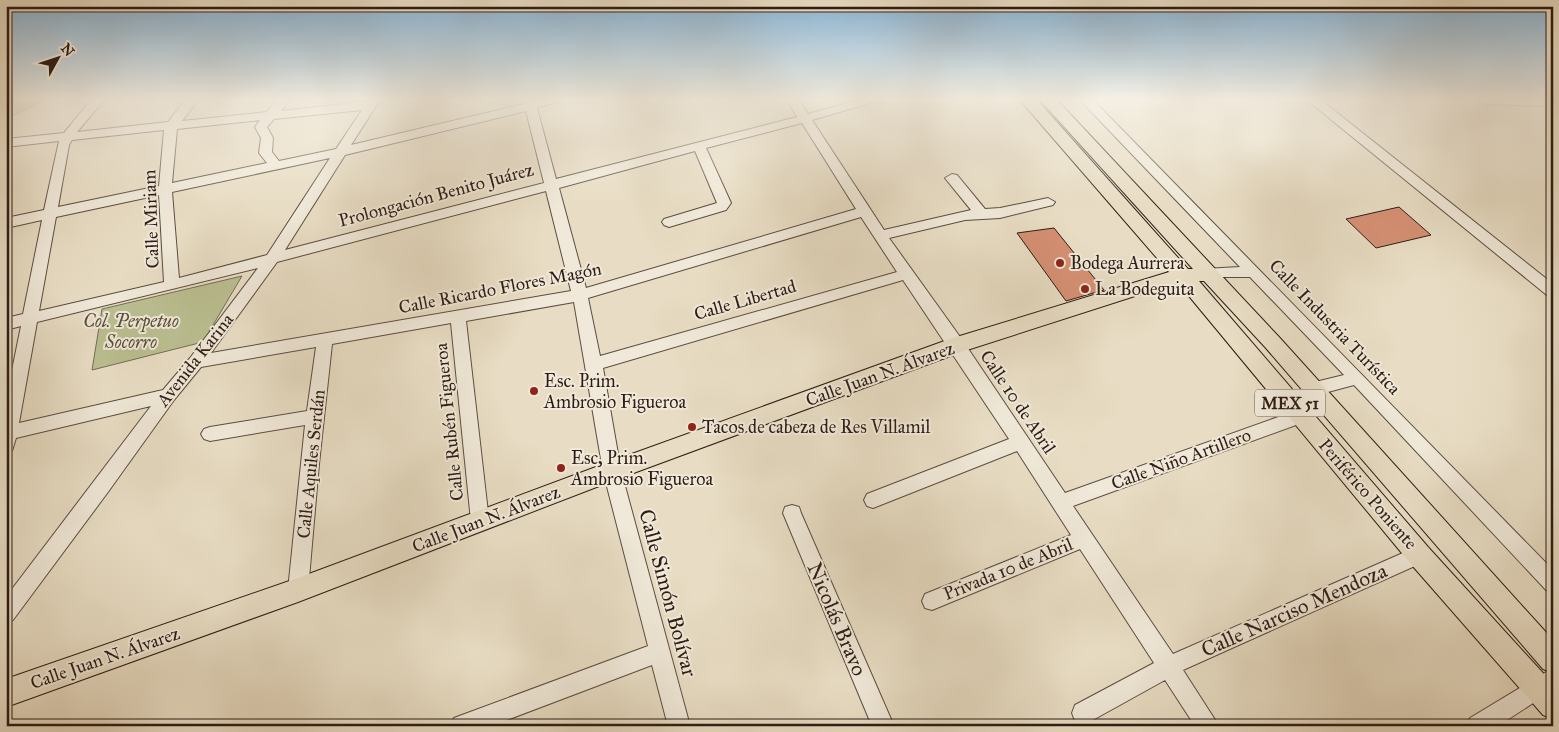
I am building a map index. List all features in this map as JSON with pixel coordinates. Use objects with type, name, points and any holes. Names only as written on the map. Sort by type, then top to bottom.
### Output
[{"type":"main road","name":"Periférico Poniente","points":[[1058,134],[1183,276],[1419,554],[1546,683],[1553,705]]},
{"type":"main road","name":"Periférico Poniente","points":[[1080,134],[1313,389],[1553,660]]},
{"type":"main road","name":"Calle Juan N. Álvarez","points":[[6,693],[298,590],[612,471],[957,345],[1162,280],[1209,274]]},
{"type":"street","points":[[68,134],[63,145],[7,437],[168,395]]},
{"type":"street","points":[[6,143],[96,134]]},
{"type":"street","name":"Calle Miriam","points":[[170,134],[165,190],[172,285]]},
{"type":"street","points":[[264,134],[267,138],[265,153],[277,166]]},
{"type":"street","name":"Avenida Karina","points":[[6,613],[272,259],[352,134]]},
{"type":"street","points":[[6,223],[277,166],[409,134]]},
{"type":"street","name":"Calle Simón Bolívar","points":[[537,134],[580,295],[612,471],[679,726]]},
{"type":"street","name":"Prolongación Benito Juárez","points":[[6,324],[172,285],[743,134]]},
{"type":"street","name":"Calle 10 de Abril","points":[[814,134],[880,236],[957,345],[1208,726]]},
{"type":"street","name":"Calle Industria Turística","points":[[1119,134],[1357,378],[1553,584]]},
{"type":"street","points":[[1356,134],[1553,292]]},
{"type":"street","points":[[669,222],[721,207],[724,203],[699,146]]},
{"type":"street","points":[[952,178],[980,213]]},
{"type":"street","points":[[880,236],[980,213],[1000,213],[1048,202]]},
{"type":"street","name":"Calle Ricardo Flores Magón","points":[[196,362],[325,338],[458,318],[580,295],[864,211]]},
{"type":"street","name":"Calle Juan N. Álvarez","points":[[1209,274],[1254,272]]},
{"type":"street","name":"Calle Libertad","points":[[594,364],[907,274]]},
{"type":"street","name":"Calle Rubén Figueroa","points":[[458,318],[480,521]]},
{"type":"street","name":"Calle Aquiles Serdán","points":[[298,590],[306,493],[313,451],[314,417],[325,338]]},
{"type":"street","points":[[1313,389],[1357,378]]},
{"type":"street","name":"Calle Niño Artillero","points":[[1061,502],[1301,416]]},
{"type":"street","points":[[210,434],[314,417]]},
{"type":"street","points":[[873,500],[1021,442]]},
{"type":"street","name":"Nicolás Bravo","points":[[792,513],[883,726]]},
{"type":"street","name":"Privada 10 de Abril","points":[[932,601],[1085,538]]},
{"type":"street","name":"Calle Narciso Mendoza","points":[[1169,666],[1419,554]]},
{"type":"street","points":[[462,726],[659,652]]},
{"type":"street","points":[[1082,713],[1169,666]]},
{"type":"street","points":[[1478,726],[1546,683]]},
{"type":"green space","name":"Col. Perpetuo Socorro","points":[[242,276],[203,342],[92,370],[102,309]]},
{"type":"building","points":[[1399,207],[1431,235],[1376,248],[1346,219]]},
{"type":"building","name":"Bodega Aurrera","points":[[1054,228],[1104,290],[1066,301],[1017,233]]},
{"type":"place","name":"Bodega Aurrera","points":[[1060,263]]},
{"type":"place","name":"La Bodeguita","points":[[1085,289]]},
{"type":"place","name":"Esc. Prim. Ambrosio Figueroa","points":[[534,391]]},
{"type":"place","name":"Tacos de cabeza de Res Villamil","points":[[692,427]]},
{"type":"place","name":"Esc, Prim. Ambrosio Figueroa","points":[[561,468]]}]
